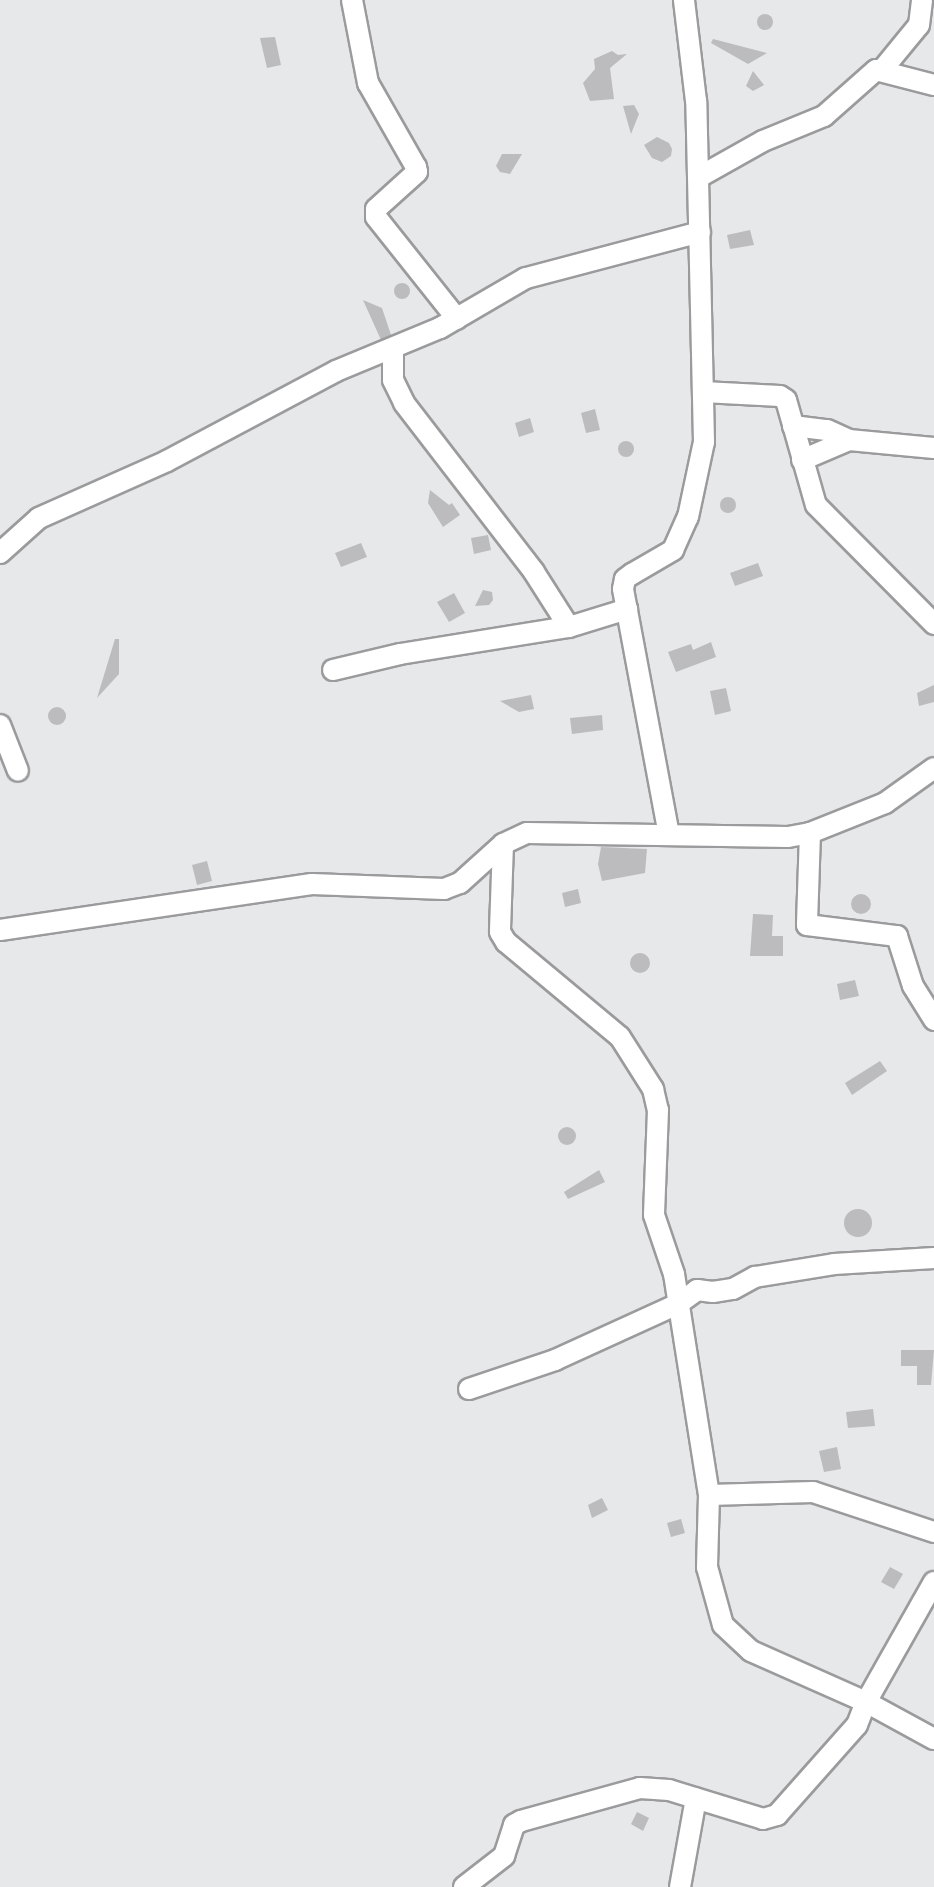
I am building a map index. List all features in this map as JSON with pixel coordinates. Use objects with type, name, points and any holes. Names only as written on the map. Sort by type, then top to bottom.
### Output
[{"type":"street","points":[[352,0],[368,83],[417,172],[376,209],[375,217],[458,319]]},
{"type":"street","points":[[669,835],[627,609],[625,579],[666,557],[688,517],[702,459],[704,392],[699,177],[694,80],[684,0]]},
{"type":"street","points":[[882,70],[919,25],[922,0]]},
{"type":"street","points":[[699,177],[763,141],[824,116],[871,73],[882,70],[934,85]]},
{"type":"street","points":[[0,553],[39,518],[176,457],[336,371],[393,349],[458,319],[526,278],[700,232]]},
{"type":"street","points":[[393,349],[393,380],[405,403],[534,572],[569,627]]},
{"type":"street","points":[[704,392],[780,396],[786,400],[816,505],[934,624]]},
{"type":"street","points":[[793,426],[827,430],[849,440],[934,448]]},
{"type":"street","points":[[802,460],[849,440]]},
{"type":"street","points":[[333,670],[400,654],[569,627],[627,609]]},
{"type":"street","points":[[0,725],[18,771]]},
{"type":"street","points":[[0,930],[312,884],[444,889],[460,884],[503,844],[527,833],[669,835],[767,840],[810,833],[885,803],[932,774]]},
{"type":"street","points":[[810,833],[807,925],[897,936],[913,986],[934,1020]]},
{"type":"street","points":[[503,844],[500,932],[506,942],[620,1037],[653,1089],[658,1110],[654,1215],[681,1281],[697,1290],[733,1289],[755,1277],[824,1265],[934,1258]]},
{"type":"street","points":[[671,1258],[709,1495],[707,1567],[723,1625],[751,1651],[866,1702],[934,1739]]},
{"type":"street","points":[[469,1389],[555,1360],[678,1304],[697,1290]]},
{"type":"street","points":[[709,1495],[813,1492],[934,1532]]},
{"type":"street","points":[[464,1887],[504,1856],[514,1825],[521,1821],[640,1788],[669,1790],[763,1819],[777,1815],[857,1725],[866,1702],[934,1582]]},
{"type":"street","points":[[680,1887],[696,1798]]},
{"type":"building","points":[[765,14],[771,16],[773,22],[771,28],[765,30],[759,28],[757,22],[759,16]]},
{"type":"building","points":[[275,37],[281,65],[267,68],[260,38]]},
{"type":"building","points":[[713,39],[767,53],[748,64],[711,43]]},
{"type":"building","points":[[612,51],[618,55],[627,54],[610,68],[614,99],[590,101],[583,83],[595,69],[594,59]]},
{"type":"building","points":[[753,71],[764,85],[753,91],[746,86]]},
{"type":"building","points":[[634,105],[639,114],[631,134],[623,106]]},
{"type":"building","points":[[657,137],[669,143],[672,149],[671,156],[662,162],[652,158],[644,145]]},
{"type":"building","points":[[502,154],[522,154],[510,174],[500,172],[496,166]]},
{"type":"building","points":[[750,230],[754,245],[730,249],[727,235]]},
{"type":"building","points":[[402,283],[410,291],[402,299],[394,291]]},
{"type":"building","points":[[363,300],[382,308],[391,335],[381,340]]},
{"type":"building","points":[[595,409],[600,430],[586,433],[581,413]]},
{"type":"building","points":[[530,418],[534,432],[519,437],[515,423]]},
{"type":"building","points":[[626,441],[632,443],[634,449],[632,455],[626,457],[620,455],[618,449],[620,443]]},
{"type":"building","points":[[430,490],[449,505],[452,503],[460,515],[443,527],[428,503]]},
{"type":"building","points":[[728,497],[734,499],[736,505],[734,511],[728,513],[722,511],[720,505],[722,499]]},
{"type":"building","points":[[488,535],[491,550],[474,554],[471,538]]},
{"type":"building","points":[[361,543],[367,557],[341,567],[335,553]]},
{"type":"building","points":[[758,563],[763,576],[735,586],[730,573]]},
{"type":"building","points":[[483,590],[492,592],[493,600],[489,605],[475,606]]},
{"type":"building","points":[[454,593],[465,613],[449,622],[437,602]]},
{"type":"building","points":[[115,639],[119,639],[119,674],[97,698]]},
{"type":"building","points":[[711,642],[716,657],[676,672],[668,652],[691,644],[693,650]]},
{"type":"building","points":[[934,685],[934,702],[919,706],[917,693]]},
{"type":"building","points":[[726,688],[731,711],[715,715],[710,691]]},
{"type":"building","points":[[531,695],[534,709],[519,712],[500,701]]},
{"type":"building","points":[[57,707],[63,710],[66,716],[63,722],[57,725],[51,722],[48,716],[51,710]]},
{"type":"building","points":[[602,715],[603,730],[572,734],[570,718]]},
{"type":"building","points":[[601,847],[647,849],[645,873],[602,881],[598,864]]},
{"type":"building","points":[[207,861],[212,881],[197,885],[192,865]]},
{"type":"building","points":[[578,889],[581,903],[565,907],[562,893]]},
{"type":"building","points":[[857,894],[865,894],[871,900],[871,908],[865,914],[857,914],[851,908],[851,900]]},
{"type":"building","points":[[753,914],[773,915],[772,936],[783,936],[783,956],[750,956]]},
{"type":"building","points":[[640,953],[647,956],[650,963],[647,970],[640,973],[633,970],[630,963],[633,956]]},
{"type":"building","points":[[855,980],[859,996],[840,1000],[837,984]]},
{"type":"building","points":[[880,1061],[887,1071],[852,1095],[845,1083]]},
{"type":"building","points":[[567,1127],[573,1130],[576,1136],[573,1142],[567,1145],[561,1142],[558,1136],[561,1130]]},
{"type":"building","points":[[599,1170],[605,1182],[568,1199],[564,1192]]},
{"type":"building","points":[[858,1209],[868,1213],[872,1223],[868,1233],[858,1237],[848,1233],[844,1223],[848,1213]]},
{"type":"building","points":[[901,1350],[934,1350],[931,1385],[917,1385],[917,1366],[901,1366]]},
{"type":"building","points":[[873,1409],[875,1426],[848,1428],[846,1412]]},
{"type":"building","points":[[837,1447],[841,1469],[824,1472],[819,1451]]},
{"type":"building","points":[[602,1498],[608,1510],[592,1518],[588,1505]]},
{"type":"building","points":[[681,1519],[685,1533],[671,1537],[667,1523]]},
{"type":"building","points":[[890,1567],[903,1574],[894,1589],[881,1582]]},
{"type":"building","points":[[637,1812],[649,1818],[643,1831],[631,1824]]}]
